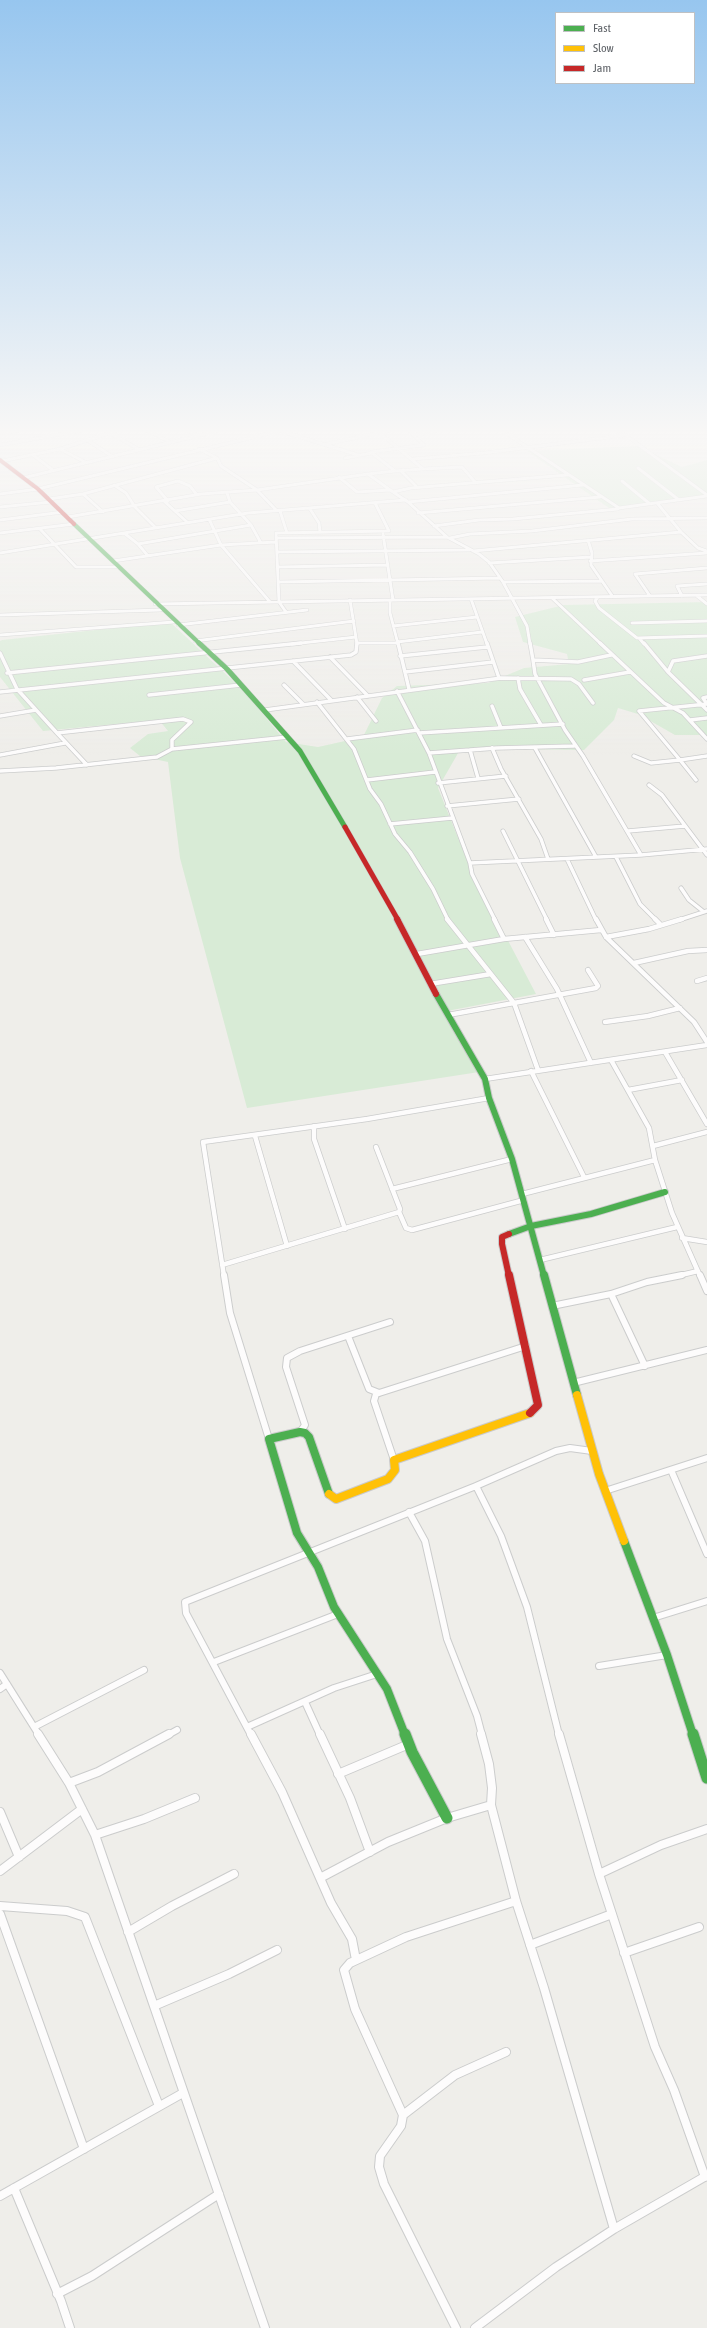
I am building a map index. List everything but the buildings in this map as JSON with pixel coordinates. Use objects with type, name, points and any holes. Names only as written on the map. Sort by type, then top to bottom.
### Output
[{"type":"street","points":[[51,540],[76,567],[115,564],[148,556],[221,545],[261,543],[286,540]]},
{"type":"street","points":[[0,553],[86,540]]},
{"type":"street","points":[[91,540],[161,610],[227,669],[265,710],[308,761],[417,954],[430,984],[484,1079],[489,1098],[512,1159],[592,1451],[605,1491],[667,1655],[707,1778]]},
{"type":"street","points":[[132,540],[148,556]]},
{"type":"street","points":[[138,544],[166,540]]},
{"type":"street","points":[[219,540],[221,545],[270,602]]},
{"type":"street","points":[[276,540],[280,582],[279,602],[286,612]]},
{"type":"street","points":[[383,540],[390,580],[393,626],[409,689]]},
{"type":"street","points":[[452,540],[489,563],[503,582],[528,629],[537,679],[574,746],[583,756],[628,831],[641,856]]},
{"type":"street","points":[[588,540],[592,553],[590,559],[593,569],[613,597]]},
{"type":"street","points":[[277,552],[385,550],[472,551],[592,540]]},
{"type":"street","points":[[689,540],[698,548],[707,552]]},
{"type":"street","points":[[489,563],[707,552]]},
{"type":"street","points":[[278,567],[388,565]]},
{"type":"street","points":[[650,596],[635,574],[707,568]]},
{"type":"street","points":[[280,582],[500,578]]},
{"type":"street","points":[[503,582],[602,581]]},
{"type":"street","points":[[682,596],[676,586],[707,584]]},
{"type":"street","points":[[697,596],[707,603]]},
{"type":"street","points":[[155,604],[707,596]]},
{"type":"street","points":[[598,597],[595,602],[599,608],[622,628],[639,638],[668,672],[706,705]]},
{"type":"street","points":[[551,598],[670,708],[679,710],[707,739]]},
{"type":"street","points":[[557,602],[561,598]]},
{"type":"street","points":[[471,599],[499,678]]},
{"type":"street","points":[[0,692],[17,689],[227,669],[354,654],[357,643],[350,600]]},
{"type":"street","points":[[0,614],[161,610]]},
{"type":"street","points":[[0,636],[176,624],[308,610]]},
{"type":"street","points":[[393,626],[477,617]]},
{"type":"street","points":[[195,641],[354,621]]},
{"type":"street","points":[[632,623],[707,621]]},
{"type":"street","points":[[357,643],[397,642],[482,632]]},
{"type":"street","points":[[639,638],[707,636]]},
{"type":"street","points":[[7,672],[209,654],[356,637]]},
{"type":"street","points":[[400,656],[487,647]]},
{"type":"street","points":[[0,653],[7,672],[17,689],[58,733],[65,743],[87,765]]},
{"type":"street","points":[[533,660],[578,662],[611,655]]},
{"type":"street","points":[[668,672],[674,661],[707,656]]},
{"type":"street","points":[[330,657],[368,696]]},
{"type":"street","points":[[294,661],[331,700]]},
{"type":"street","points":[[405,672],[493,662]]},
{"type":"street","points":[[584,680],[630,672]]},
{"type":"street","points":[[265,710],[409,689],[499,678],[574,680],[593,702]]},
{"type":"street","points":[[518,678],[520,688],[541,726]]},
{"type":"street","points":[[149,695],[241,685]]},
{"type":"street","points":[[284,685],[303,704]]},
{"type":"street","points":[[397,691],[429,753],[438,783],[470,863],[472,874],[504,939]]},
{"type":"street","points":[[357,697],[376,720]]},
{"type":"street","points":[[707,697],[703,699],[707,710]]},
{"type":"street","points":[[317,702],[354,750],[367,780],[390,824],[433,889],[449,922],[514,1003],[538,1070]]},
{"type":"street","points":[[696,780],[639,713],[646,709],[706,705]]},
{"type":"street","points":[[492,706],[501,728]]},
{"type":"street","points":[[0,716],[36,710]]},
{"type":"street","points":[[690,720],[707,718]]},
{"type":"street","points":[[58,733],[174,719],[189,720],[189,725],[172,740],[172,750]]},
{"type":"street","points":[[347,739],[418,732],[563,724]]},
{"type":"street","points":[[0,771],[87,765],[157,757],[172,750],[288,737]]},
{"type":"street","points":[[0,755],[65,743]]},
{"type":"street","points":[[429,753],[492,748],[574,746]]},
{"type":"street","points":[[492,748],[541,839],[548,859]]},
{"type":"street","points":[[535,748],[596,857]]},
{"type":"street","points":[[470,750],[478,778]]},
{"type":"street","points":[[634,756],[651,763],[707,756]]},
{"type":"street","points":[[367,780],[435,772]]},
{"type":"street","points":[[438,783],[506,776]]},
{"type":"street","points":[[649,784],[662,795],[685,826],[705,849],[707,855]]},
{"type":"street","points":[[447,806],[519,799]]},
{"type":"street","points":[[390,824],[452,818]]},
{"type":"street","points":[[628,831],[685,826]]},
{"type":"street","points":[[503,832],[554,935]]},
{"type":"street","points":[[470,863],[641,856],[705,849]]},
{"type":"street","points":[[616,857],[640,904],[661,925]]},
{"type":"street","points":[[484,1079],[665,1052],[707,1044],[694,1022],[606,937],[590,908],[586,895],[567,859]]},
{"type":"street","points":[[681,888],[690,900],[705,911]]},
{"type":"street","points":[[606,937],[661,925],[705,911]]},
{"type":"street","points":[[417,954],[504,939],[601,930]]},
{"type":"street","points":[[526,937],[559,994],[591,1063]]},
{"type":"street","points":[[634,963],[688,951],[707,950]]},
{"type":"street","points":[[448,1015],[598,987],[588,970]]},
{"type":"street","points":[[430,984],[491,974]]},
{"type":"street","points":[[697,981],[707,978]]},
{"type":"street","points":[[605,1022],[648,1016],[680,1008]]},
{"type":"street","points":[[665,1052],[707,1124]]},
{"type":"street","points":[[610,1060],[649,1128],[655,1160],[664,1192],[677,1227],[707,1291]]},
{"type":"street","points":[[531,1071],[584,1177]]},
{"type":"street","points":[[628,1090],[682,1080]]},
{"type":"street","points":[[447,1818],[409,1744],[387,1689],[338,1614],[310,1552],[297,1534],[230,1313],[202,1143],[211,1140],[255,1136],[489,1098]]},
{"type":"street","points":[[314,1126],[314,1139],[345,1229]]},
{"type":"street","points":[[653,1146],[707,1132]]},
{"type":"street","points":[[255,1136],[287,1246]]},
{"type":"street","points":[[376,1146],[406,1228],[412,1230],[584,1177],[655,1160]]},
{"type":"street","points":[[392,1189],[512,1159]]},
{"type":"street","points":[[394,1460],[430,1446],[530,1414],[535,1410],[538,1404],[502,1244],[502,1237],[506,1234],[531,1226],[591,1214],[664,1192]]},
{"type":"street","points":[[222,1265],[400,1212]]},
{"type":"street","points":[[540,1260],[677,1227]]},
{"type":"street","points":[[682,1238],[707,1242]]},
{"type":"street","points":[[552,1306],[611,1294],[647,1282],[698,1272]]},
{"type":"street","points":[[611,1294],[645,1366]]},
{"type":"street","points":[[269,1439],[300,1432],[305,1425],[286,1367],[287,1358],[300,1351],[390,1322]]},
{"type":"street","points":[[348,1336],[369,1389],[379,1393]]},
{"type":"street","points":[[300,1432],[308,1437],[327,1492],[331,1497],[336,1499],[388,1479],[395,1470],[394,1460],[374,1401],[374,1396],[379,1393],[526,1346]]},
{"type":"street","points":[[573,1384],[707,1350]]},
{"type":"street","points":[[356,1960],[352,1939],[320,1878],[282,1792],[214,1662],[186,1613],[185,1602],[476,1486],[560,1450],[570,1448],[592,1451]]},
{"type":"street","points":[[605,1491],[707,1458]]},
{"type":"street","points":[[671,1470],[707,1554]]},
{"type":"street","points":[[475,2328],[556,2267],[614,2229],[706,2176],[674,2090],[655,2047],[599,1874],[549,1700],[538,1646],[527,1607],[502,1536],[476,1486]]},
{"type":"street","points":[[409,1512],[425,1541],[447,1639],[477,1716],[489,1764],[492,1788],[492,1805],[516,1901],[614,2229]]},
{"type":"street","points":[[653,1618],[707,1601]]},
{"type":"street","points":[[214,1662],[338,1614]]},
{"type":"street","points":[[599,1666],[667,1655]]},
{"type":"street","points":[[34,1727],[144,1670]]},
{"type":"street","points":[[0,1673],[69,1783],[95,1835],[265,2328]]},
{"type":"street","points":[[247,1727],[334,1688],[377,1674]]},
{"type":"street","points":[[0,1689],[7,1684]]},
{"type":"street","points":[[305,1702],[338,1774],[370,1852]]},
{"type":"street","points":[[69,1783],[98,1772],[177,1730]]},
{"type":"street","points":[[338,1774],[409,1744]]},
{"type":"street","points":[[95,1835],[144,1819],[195,1798]]},
{"type":"street","points":[[320,1878],[370,1852],[447,1818],[492,1805]]},
{"type":"street","points":[[0,1871],[82,1810]]},
{"type":"street","points":[[0,1812],[19,1857]]},
{"type":"street","points":[[599,1874],[661,1845],[707,1829]]},
{"type":"street","points":[[128,1932],[172,1906],[234,1874]]},
{"type":"street","points":[[456,2328],[384,2184],[379,2167],[380,2156],[401,2126],[403,2115],[355,2009],[344,1975],[345,1965],[406,1937],[516,1901]]},
{"type":"street","points":[[0,1906],[67,1911],[85,1917],[159,2106]]},
{"type":"street","points":[[0,1914],[84,2149]]},
{"type":"street","points":[[530,1945],[612,1914]]},
{"type":"street","points":[[624,1953],[700,1927]]},
{"type":"street","points":[[154,2006],[229,1974],[277,1950]]},
{"type":"street","points":[[403,2115],[455,2075],[506,2052]]},
{"type":"street","points":[[0,2196],[183,2093]]},
{"type":"street","points":[[14,2188],[70,2328]]},
{"type":"street","points":[[57,2294],[92,2276],[219,2194]]},
{"type":"green space","points":[[707,602],[707,735],[675,735],[638,714],[618,708],[614,720],[584,750],[461,748],[438,788],[471,870],[536,994],[447,1011],[479,1072],[247,1108],[180,858],[168,762],[140,756],[130,748],[148,734],[168,731],[159,720],[43,731],[0,677],[0,641],[2,640],[170,622],[244,691],[286,742],[318,747],[363,737],[382,698],[397,686],[488,683],[524,668],[569,664],[567,654],[523,642],[515,617],[564,605]]},
{"type":"traffic: fast","points":[[90,540],[165,613],[227,669],[300,751],[345,827]]},
{"type":"traffic: fast","points":[[436,994],[485,1079],[489,1098],[512,1159],[577,1395]]},
{"type":"traffic: fast","points":[[509,1234],[531,1226],[591,1214],[665,1192]]},
{"type":"traffic: fast","points":[[329,1494],[309,1437],[305,1433],[300,1432],[269,1439],[297,1533],[318,1567],[334,1607],[387,1689],[412,1752],[447,1818]]},
{"type":"traffic: fast","points":[[624,1541],[667,1655],[707,1778]]},
{"type":"traffic: slow","points":[[577,1395],[599,1474],[624,1541]]},
{"type":"traffic: slow","points":[[329,1494],[336,1499],[388,1479],[395,1470],[394,1460],[530,1413]]},
{"type":"traffic: jam","points":[[345,827],[417,954],[436,994]]},
{"type":"traffic: jam","points":[[509,1234],[502,1237],[502,1244],[538,1405],[530,1413]]}]
